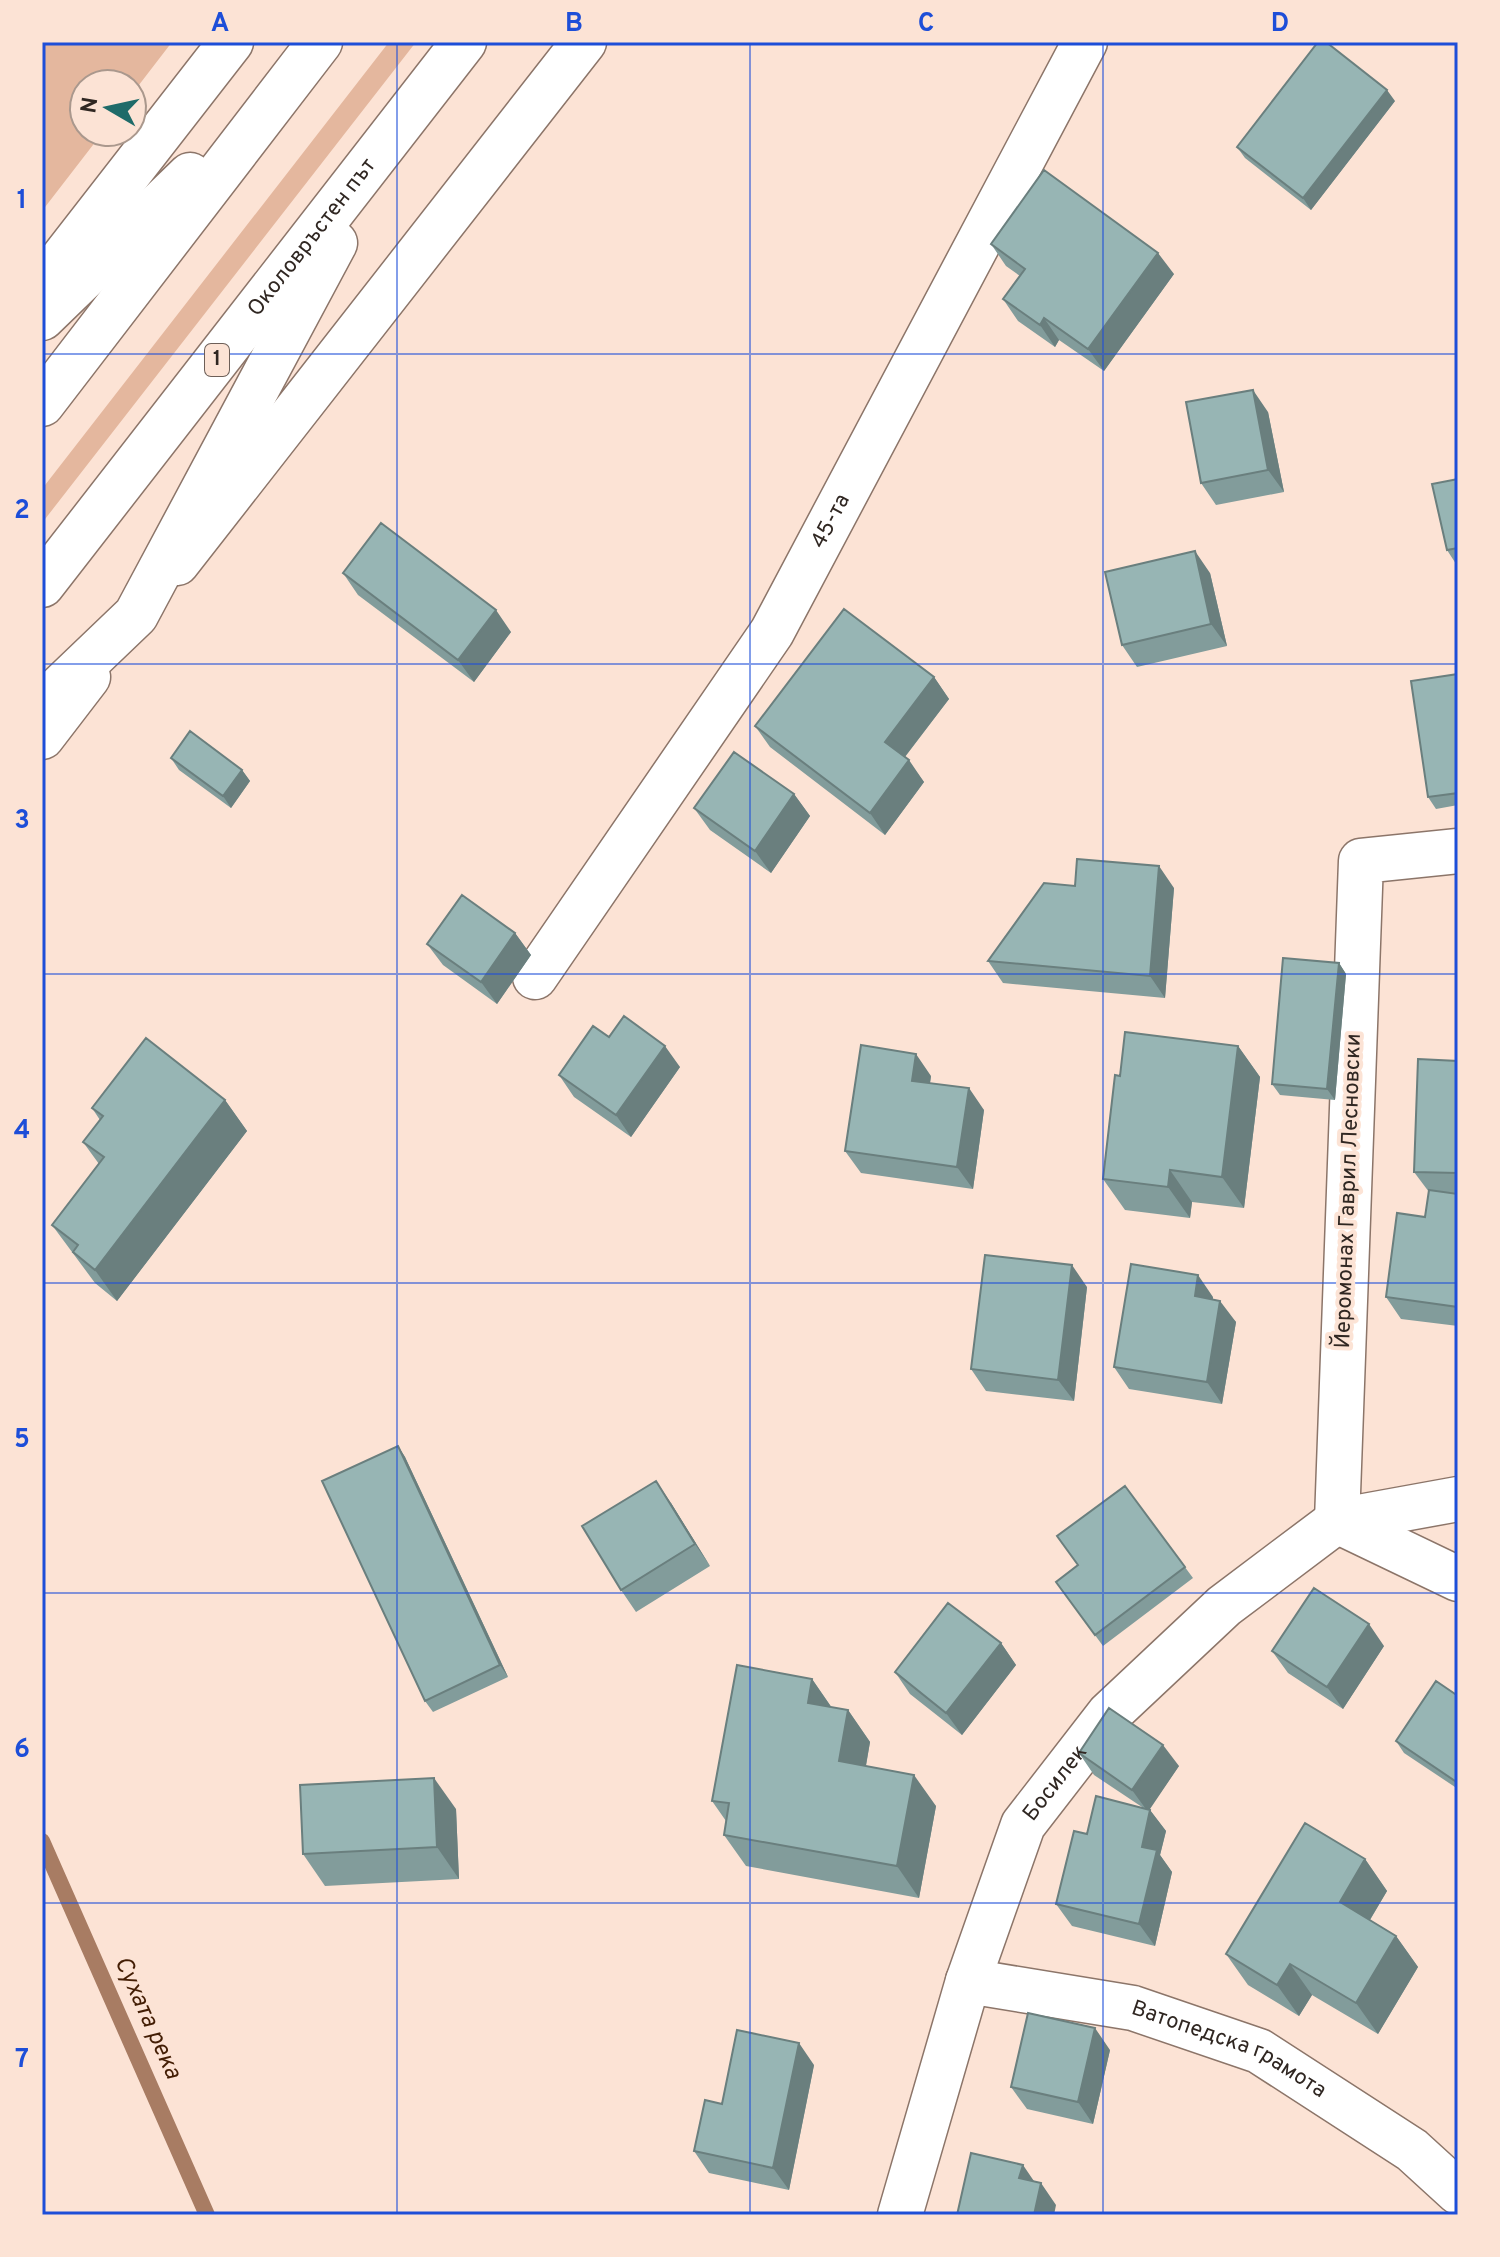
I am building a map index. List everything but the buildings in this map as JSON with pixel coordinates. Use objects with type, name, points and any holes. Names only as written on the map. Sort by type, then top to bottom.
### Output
[{"type":"main road","points":[[42,285],[231,42]]},
{"type":"main road","name":"Околовръстен път","points":[[42,585],[464,42]]},
{"type":"main road","points":[[42,737],[584,42]]},
{"type":"main road","name":"45-та","points":[[535,977],[772,632],[1085,42]]},
{"type":"main road","points":[[42,318],[309,56]]},
{"type":"main road","points":[[42,404],[309,56]]},
{"type":"main road","points":[[42,705],[136,615],[393,135]]},
{"type":"main road","name":"Йеромонах Гаврил Лесновски","points":[[1337,1521],[1361,861],[1458,851]]},
{"type":"main road","name":"Босилек","points":[[900,2215],[968,1981],[1023,1825],[1109,1714],[1224,1606],[1337,1521],[1458,1499]]},
{"type":"main road","points":[[1337,1521],[1458,1579]]},
{"type":"main road","name":"Ватопедска грамота","points":[[968,1981],[1133,2008],[1259,2051],[1412,2150],[1458,2192]]},
{"type":"shaded area","points":[[42,42],[172,42],[148,73],[148,68],[68,68],[68,148],[91,148],[42,211]]},
{"type":"shaded area","points":[[389,42],[416,42],[42,523],[42,489]]},
{"type":"waterway","name":"Сухата река","points":[[42,1841],[207,2215]]}]
